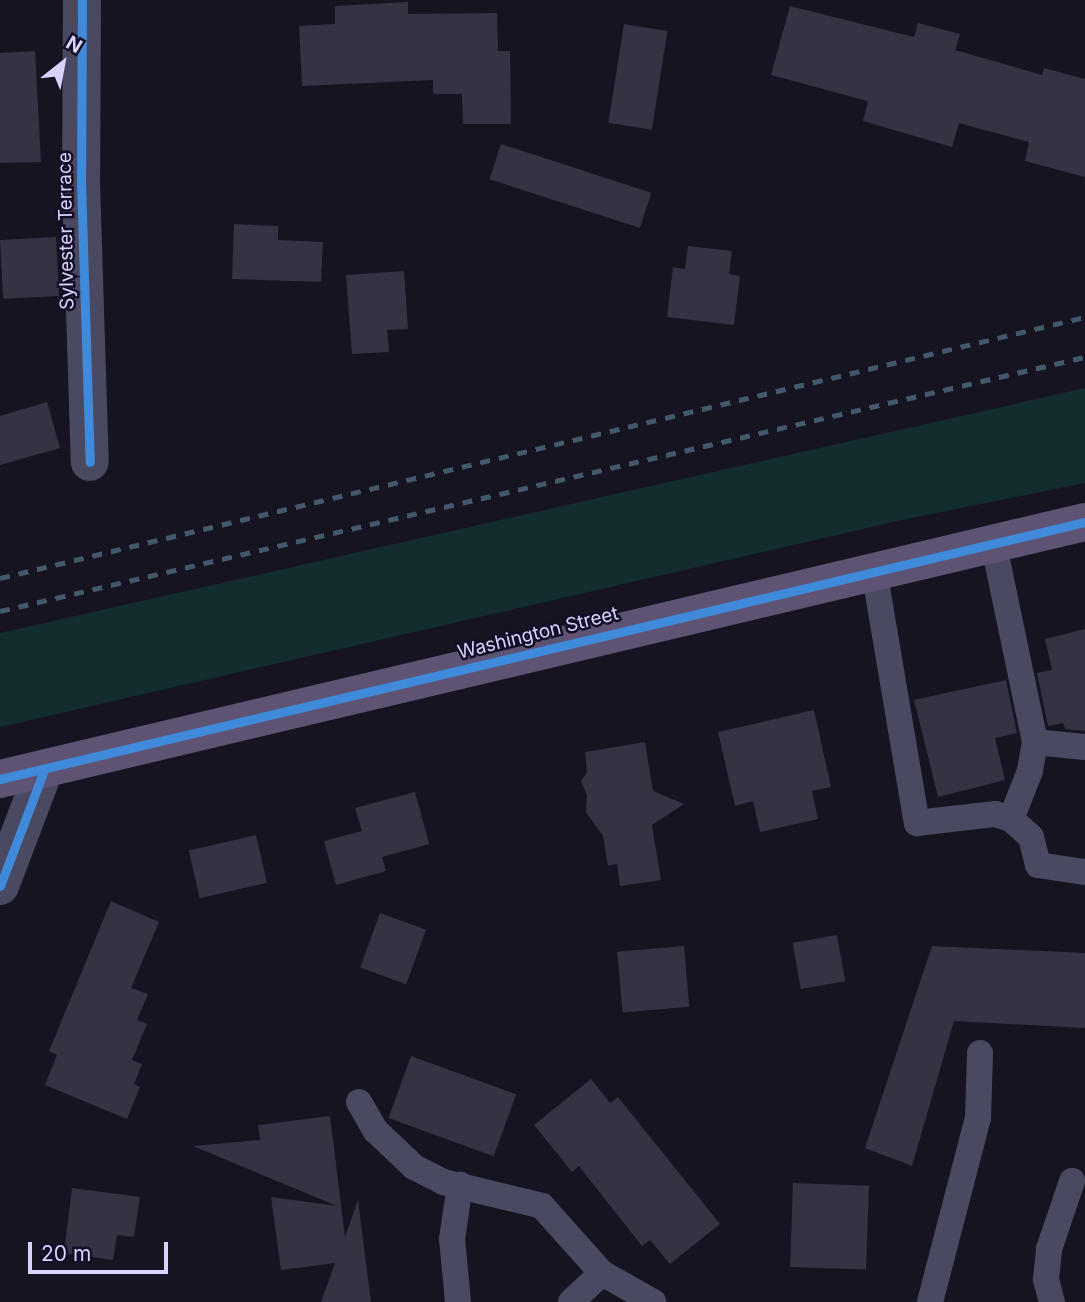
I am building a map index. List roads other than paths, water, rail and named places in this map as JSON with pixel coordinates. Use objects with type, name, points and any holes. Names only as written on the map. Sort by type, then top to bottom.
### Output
[{"type":"main road","name":"Washington Street","points":[[0,779],[993,541],[1085,522]]},
{"type":"street","name":"Sylvester Terrace","points":[[82,0],[81,183],[90,462]]},
{"type":"street","points":[[0,886],[44,770]]},
{"type":"lane","points":[[993,541],[1035,742],[1030,771],[1011,819]]},
{"type":"lane","points":[[874,570],[917,823],[981,813],[1011,819],[1031,837],[1038,865],[1085,872]]},
{"type":"lane","points":[[1035,742],[1085,747]]},
{"type":"lane","points":[[929,1302],[978,1118],[980,1053]]},
{"type":"lane","points":[[359,1102],[400,1156],[428,1175],[542,1206],[602,1272],[653,1302]]},
{"type":"lane","points":[[1052,1302],[1046,1279],[1049,1249],[1072,1181]]},
{"type":"lane","points":[[458,1302],[452,1240],[460,1185]]},
{"type":"lane","points":[[571,1302],[602,1272]]},
{"type":"railway","points":[[0,578],[1085,317]]},
{"type":"railway","points":[[0,611],[1085,357]]}]
